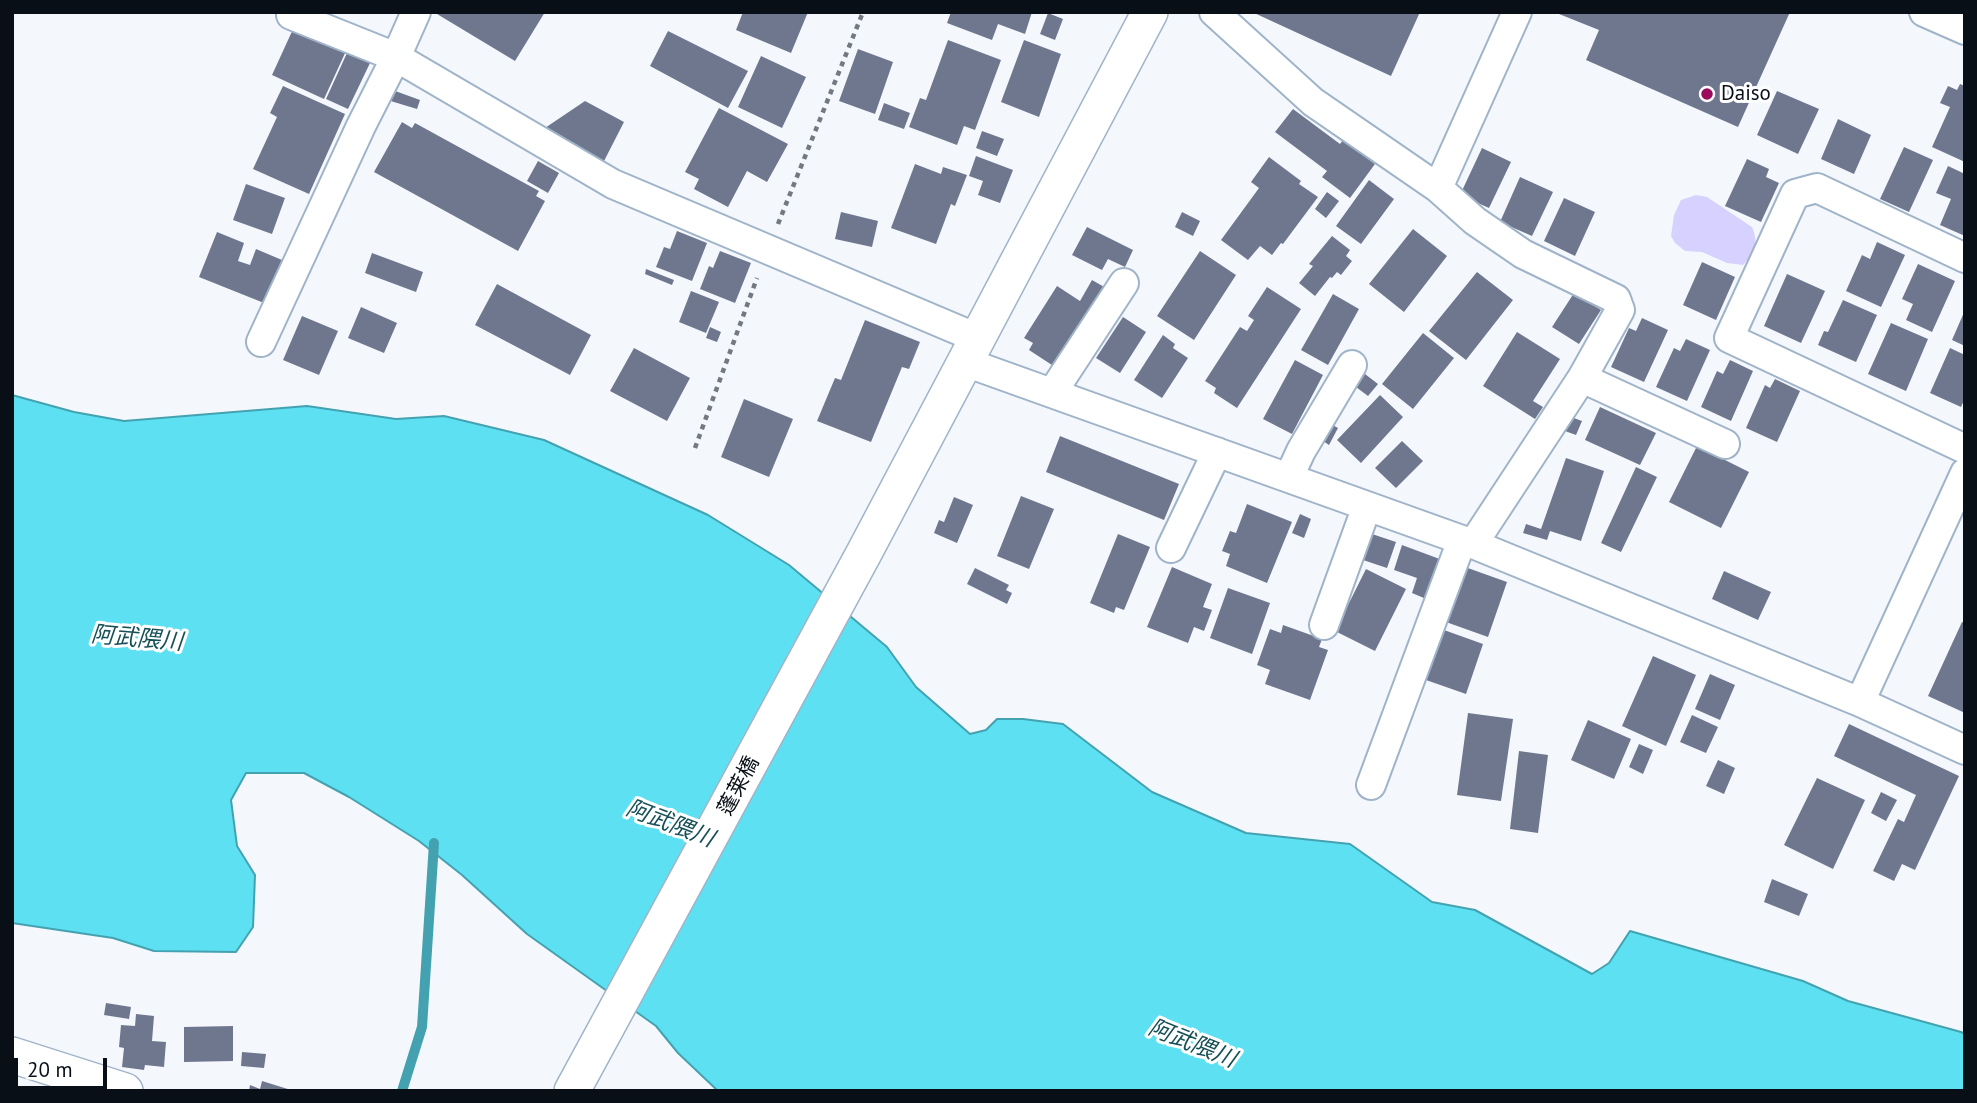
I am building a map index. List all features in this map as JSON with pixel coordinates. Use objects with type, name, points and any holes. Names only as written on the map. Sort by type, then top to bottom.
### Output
[{"type":"street","points":[[261,342],[415,12]]},
{"type":"street","name":"蓬莱橋","points":[[572,1091],[864,553],[1150,12]]},
{"type":"street","points":[[1214,12],[1313,103],[1438,187],[1475,221],[1523,254],[1616,299],[1620,310],[1582,378],[1468,542],[1371,785]]},
{"type":"street","points":[[1438,187],[1517,12]]},
{"type":"street","points":[[1924,12],[1965,30]]},
{"type":"street","points":[[291,15],[396,57],[613,184],[971,350],[1052,393],[1468,542],[1860,702],[1965,750]]},
{"type":"street","points":[[1965,258],[1817,188],[1795,194],[1729,338],[1965,449]]},
{"type":"street","points":[[1052,393],[1124,283]]},
{"type":"street","points":[[1289,477],[1301,451],[1352,365]]},
{"type":"street","points":[[1582,378],[1725,444]]},
{"type":"street","points":[[1171,548],[1217,452]]},
{"type":"street","points":[[1860,702],[1965,474]]},
{"type":"street","points":[[1324,625],[1367,506]]},
{"type":"street","points":[[12,1055],[125,1091]]},
{"type":"shaded area","points":[[1696,195],[1707,197],[1752,227],[1754,247],[1743,265],[1727,263],[1702,252],[1685,251],[1675,243],[1671,236],[1674,215],[1681,200]]},
{"type":"water","name":"阿武隈川","points":[[12,395],[74,412],[124,421],[307,406],[396,419],[444,416],[544,440],[708,515],[789,565],[887,647],[916,687],[970,734],[986,730],[997,719],[1063,724],[1152,792],[1246,833],[1350,844],[1432,902],[1475,910],[1592,974],[1609,963],[1630,931],[1803,981],[1848,1001],[1961,1032],[1965,1034],[1965,1091],[718,1091],[678,1053],[656,1026],[527,934],[462,875],[419,841],[349,797],[304,773],[246,773],[231,800],[237,846],[255,875],[253,927],[236,952],[154,951],[113,938],[12,923]]},
{"type":"building","points":[[545,12],[515,61],[437,14]]},
{"type":"building","points":[[743,12],[808,12],[791,53],[736,30]]},
{"type":"building","points":[[951,12],[1032,12],[1025,34],[998,24],[992,40],[947,23]]},
{"type":"building","points":[[1252,12],[1420,12],[1391,76]]},
{"type":"building","name":"Daiso","points":[[1554,12],[1790,12],[1738,127],[1586,60],[1599,30]]},
{"type":"building","points":[[1048,13],[1063,19],[1055,40],[1040,34]]},
{"type":"building","points":[[294,27],[346,51],[324,99],[272,75]]},
{"type":"building","points":[[668,31],[748,71],[728,108],[650,66]]},
{"type":"building","points":[[948,40],[1001,60],[975,130],[964,126],[957,145],[909,127],[920,98],[926,100]]},
{"type":"building","points":[[1024,40],[1061,54],[1039,117],[1001,102]]},
{"type":"building","points":[[858,49],[893,62],[875,114],[839,101]]},
{"type":"building","points":[[347,53],[370,63],[348,109],[326,99]]},
{"type":"building","points":[[761,56],[806,77],[782,128],[738,107]]},
{"type":"building","points":[[1960,84],[1965,86],[1965,162],[1932,147],[1950,107],[1940,103],[1948,86],[1957,90]]},
{"type":"building","points":[[283,86],[345,114],[309,194],[253,169],[277,117],[270,113]]},
{"type":"building","points":[[387,88],[420,100],[417,109],[384,99]]},
{"type":"building","points":[[1777,91],[1819,109],[1798,154],[1757,135]]},
{"type":"building","points":[[585,101],[624,122],[603,163],[542,130]]},
{"type":"building","points":[[884,103],[910,113],[904,129],[878,120]]},
{"type":"building","points":[[719,108],[788,144],[767,182],[747,171],[728,207],[694,189],[699,179],[685,172]]},
{"type":"building","points":[[1293,109],[1340,144],[1343,140],[1375,164],[1350,198],[1322,177],[1327,171],[1275,132]]},
{"type":"building","points":[[1838,119],[1871,135],[1854,174],[1821,159]]},
{"type":"building","points":[[402,122],[412,128],[415,123],[539,191],[536,196],[545,201],[518,251],[374,172]]},
{"type":"building","points":[[982,131],[1004,139],[997,156],[976,148]]},
{"type":"building","points":[[1904,147],[1933,160],[1909,212],[1880,199]]},
{"type":"building","points":[[1482,148],[1511,162],[1489,208],[1460,195]]},
{"type":"building","points":[[976,156],[1013,170],[1000,203],[978,195],[983,181],[969,176]]},
{"type":"building","points":[[1269,157],[1318,197],[1272,255],[1260,246],[1248,260],[1221,240],[1259,188],[1251,182]]},
{"type":"building","points":[[1747,159],[1769,169],[1766,177],[1779,183],[1761,222],[1725,206]]},
{"type":"building","points":[[538,161],[559,173],[548,193],[527,181]]},
{"type":"building","points":[[915,164],[941,174],[943,167],[967,175],[955,206],[951,204],[936,244],[891,228]]},
{"type":"building","points":[[1948,166],[1965,174],[1965,236],[1940,225],[1951,199],[1936,193]]},
{"type":"building","points":[[1520,177],[1553,192],[1532,236],[1500,222]]},
{"type":"building","points":[[1369,180],[1394,199],[1361,244],[1336,226]]},
{"type":"building","points":[[246,184],[285,198],[272,234],[233,220]]},
{"type":"building","points":[[1327,192],[1339,201],[1326,218],[1315,209]]},
{"type":"building","points":[[1564,198],[1595,212],[1575,256],[1544,241]]},
{"type":"building","points":[[841,212],[878,221],[872,247],[835,239]]},
{"type":"building","points":[[1182,212],[1200,221],[1193,236],[1175,227]]},
{"type":"building","points":[[1087,227],[1133,250],[1125,267],[1108,259],[1102,270],[1072,255]]},
{"type":"building","points":[[1413,229],[1447,256],[1404,312],[1369,284]]},
{"type":"building","points":[[677,231],[707,243],[692,281],[656,267],[664,247],[670,249]]},
{"type":"building","points":[[217,232],[244,243],[238,261],[250,265],[256,249],[282,260],[264,303],[199,277]]},
{"type":"building","points":[[1332,236],[1350,250],[1346,256],[1352,261],[1341,275],[1337,272],[1330,277],[1315,296],[1299,283],[1313,266],[1309,264]]},
{"type":"building","points":[[1877,242],[1905,255],[1881,307],[1846,291],[1862,255],[1870,259]]},
{"type":"building","points":[[720,251],[751,263],[735,303],[700,289],[709,266],[713,268]]},
{"type":"building","points":[[1200,251],[1236,275],[1194,340],[1157,316]]},
{"type":"building","points":[[372,253],[423,272],[416,292],[365,273]]},
{"type":"building","points":[[1702,262],[1735,277],[1716,320],[1683,305]]},
{"type":"building","points":[[1918,264],[1955,281],[1932,332],[1906,320],[1913,304],[1902,299]]},
{"type":"building","points":[[646,269],[674,280],[672,285],[645,274]]},
{"type":"building","points":[[1477,272],[1513,300],[1466,360],[1429,331]]},
{"type":"building","points":[[1787,274],[1825,291],[1801,343],[1764,326]]},
{"type":"building","points":[[1092,280],[1106,288],[1055,367],[1029,350],[1033,343],[1024,338],[1057,286],[1080,301]]},
{"type":"building","points":[[497,284],[591,335],[570,375],[475,325]]},
{"type":"building","points":[[1267,287],[1301,309],[1237,408],[1214,393],[1216,388],[1205,381],[1240,327],[1247,331],[1254,320],[1248,316]]},
{"type":"building","points":[[691,291],[719,302],[706,333],[679,322]]},
{"type":"building","points":[[1574,293],[1601,310],[1579,344],[1552,327]]},
{"type":"building","points":[[1333,294],[1359,309],[1328,365],[1301,350]]},
{"type":"building","points":[[1843,300],[1877,315],[1856,362],[1818,345],[1824,331],[1828,332]]},
{"type":"building","points":[[361,307],[397,323],[384,353],[348,338]]},
{"type":"building","points":[[1965,310],[1965,346],[1952,340]]},
{"type":"building","points":[[302,316],[338,331],[319,375],[283,360]]},
{"type":"building","points":[[1123,317],[1146,332],[1120,373],[1096,358]]},
{"type":"building","points":[[1642,318],[1668,330],[1644,382],[1611,367],[1629,328],[1636,331]]},
{"type":"building","points":[[865,320],[920,342],[909,369],[902,367],[871,442],[817,421],[835,378],[841,380]]},
{"type":"building","points":[[1891,323],[1928,339],[1906,391],[1868,374]]},
{"type":"building","points":[[710,327],[721,332],[717,342],[706,338]]},
{"type":"building","points":[[1517,332],[1560,359],[1533,401],[1543,407],[1535,419],[1483,386]]},
{"type":"building","points":[[1423,333],[1454,358],[1413,409],[1382,384]]},
{"type":"building","points":[[1163,335],[1175,344],[1173,348],[1188,358],[1162,398],[1134,380]]},
{"type":"building","points":[[1686,339],[1710,350],[1687,401],[1656,387],[1674,348],[1680,351]]},
{"type":"building","points":[[634,348],[690,378],[667,421],[610,391]]},
{"type":"building","points":[[1950,348],[1965,355],[1965,398],[1961,407],[1930,393]]},
{"type":"building","points":[[1295,360],[1323,375],[1292,434],[1263,419]]},
{"type":"building","points":[[1730,360],[1753,371],[1731,421],[1701,407],[1717,371],[1723,374]]},
{"type":"building","points":[[1365,374],[1378,384],[1368,396],[1356,387]]},
{"type":"building","points":[[1775,379],[1800,391],[1777,442],[1746,428],[1765,385],[1770,388]]},
{"type":"building","points":[[1380,395],[1403,417],[1361,463],[1337,440]]},
{"type":"building","points":[[744,399],[793,419],[769,477],[721,457]]},
{"type":"building","points":[[1600,407],[1656,433],[1640,465],[1585,440]]},
{"type":"building","points":[[1571,417],[1582,421],[1576,435],[1565,431]]},
{"type":"building","points":[[1329,423],[1338,428],[1329,445],[1320,439]]},
{"type":"building","points":[[1060,436],[1179,484],[1164,520],[1046,472]]},
{"type":"building","points":[[1402,441],[1423,461],[1396,488],[1375,468]]},
{"type":"building","points":[[1697,446],[1749,472],[1721,528],[1669,502]]},
{"type":"building","points":[[1566,458],[1604,471],[1581,541],[1550,531],[1547,540],[1523,533],[1526,524],[1541,529]]},
{"type":"building","points":[[1636,467],[1657,477],[1621,552],[1601,543]]},
{"type":"building","points":[[1021,496],[1054,509],[1029,569],[997,556]]},
{"type":"building","points":[[954,497],[973,505],[957,543],[934,533],[939,520],[944,522]]},
{"type":"building","points":[[1247,504],[1292,522],[1267,583],[1226,566],[1230,554],[1222,551],[1230,531],[1236,533]]},
{"type":"building","points":[[1300,514],[1311,519],[1304,538],[1292,533]]},
{"type":"building","points":[[1369,533],[1396,542],[1387,568],[1360,559]]},
{"type":"building","points":[[1118,534],[1150,547],[1124,610],[1116,607],[1114,613],[1090,603]]},
{"type":"building","points":[[1402,545],[1445,561],[1431,601],[1412,593],[1417,578],[1394,570]]},
{"type":"building","points":[[1172,567],[1212,584],[1203,607],[1212,610],[1204,631],[1194,627],[1188,643],[1147,627]]},
{"type":"building","points":[[1465,567],[1507,582],[1488,637],[1446,622]]},
{"type":"building","points":[[975,568],[1009,585],[1006,590],[1012,593],[1007,604],[967,584]]},
{"type":"building","points":[[1366,569],[1406,589],[1375,651],[1335,631]]},
{"type":"building","points":[[1724,571],[1771,592],[1758,620],[1712,599]]},
{"type":"building","points":[[1228,588],[1270,603],[1252,654],[1210,638]]},
{"type":"building","points":[[1962,622],[1965,623],[1965,713],[1928,696]]},
{"type":"building","points":[[1283,625],[1322,639],[1319,647],[1328,650],[1310,700],[1265,684],[1270,670],[1257,665],[1270,629],[1281,633]]},
{"type":"building","points":[[1444,630],[1483,644],[1466,694],[1426,680]]},
{"type":"building","points":[[1653,656],[1696,675],[1666,746],[1622,726]]},
{"type":"building","points":[[1710,674],[1735,685],[1720,720],[1695,709]]},
{"type":"building","points":[[1468,713],[1513,719],[1501,801],[1457,795]]},
{"type":"building","points":[[1692,715],[1718,727],[1706,753],[1680,742]]},
{"type":"building","points":[[1588,720],[1631,739],[1614,779],[1571,760]]},
{"type":"building","points":[[1849,724],[1959,776],[1915,870],[1902,864],[1894,881],[1873,871],[1898,819],[1904,822],[1916,795],[1834,756]]},
{"type":"building","points":[[1639,744],[1653,750],[1643,774],[1629,767]]},
{"type":"building","points":[[1519,751],[1548,755],[1538,833],[1510,829]]},
{"type":"building","points":[[1718,760],[1735,768],[1724,794],[1706,786]]},
{"type":"building","points":[[1817,778],[1865,800],[1833,869],[1784,845]]},
{"type":"building","points":[[1881,792],[1897,800],[1886,821],[1871,813]]},
{"type":"building","points":[[1772,879],[1808,894],[1799,916],[1764,902]]},
{"type":"building","points":[[106,1003],[131,1007],[129,1019],[104,1015]]},
{"type":"building","points":[[136,1014],[154,1016],[152,1041],[166,1042],[164,1067],[145,1065],[144,1070],[122,1067],[124,1048],[119,1047],[121,1025],[135,1026]]},
{"type":"building","points":[[233,1026],[233,1061],[184,1062],[184,1027]]},
{"type":"building","points":[[242,1052],[266,1054],[264,1068],[241,1066]]},
{"type":"building","points":[[262,1081],[291,1091],[249,1091],[250,1085],[260,1089]]},
{"type":"waterway","points":[[402,1091],[422,1027],[434,843]]},
{"type":"place","name":"Daiso","points":[[1707,94]]}]
